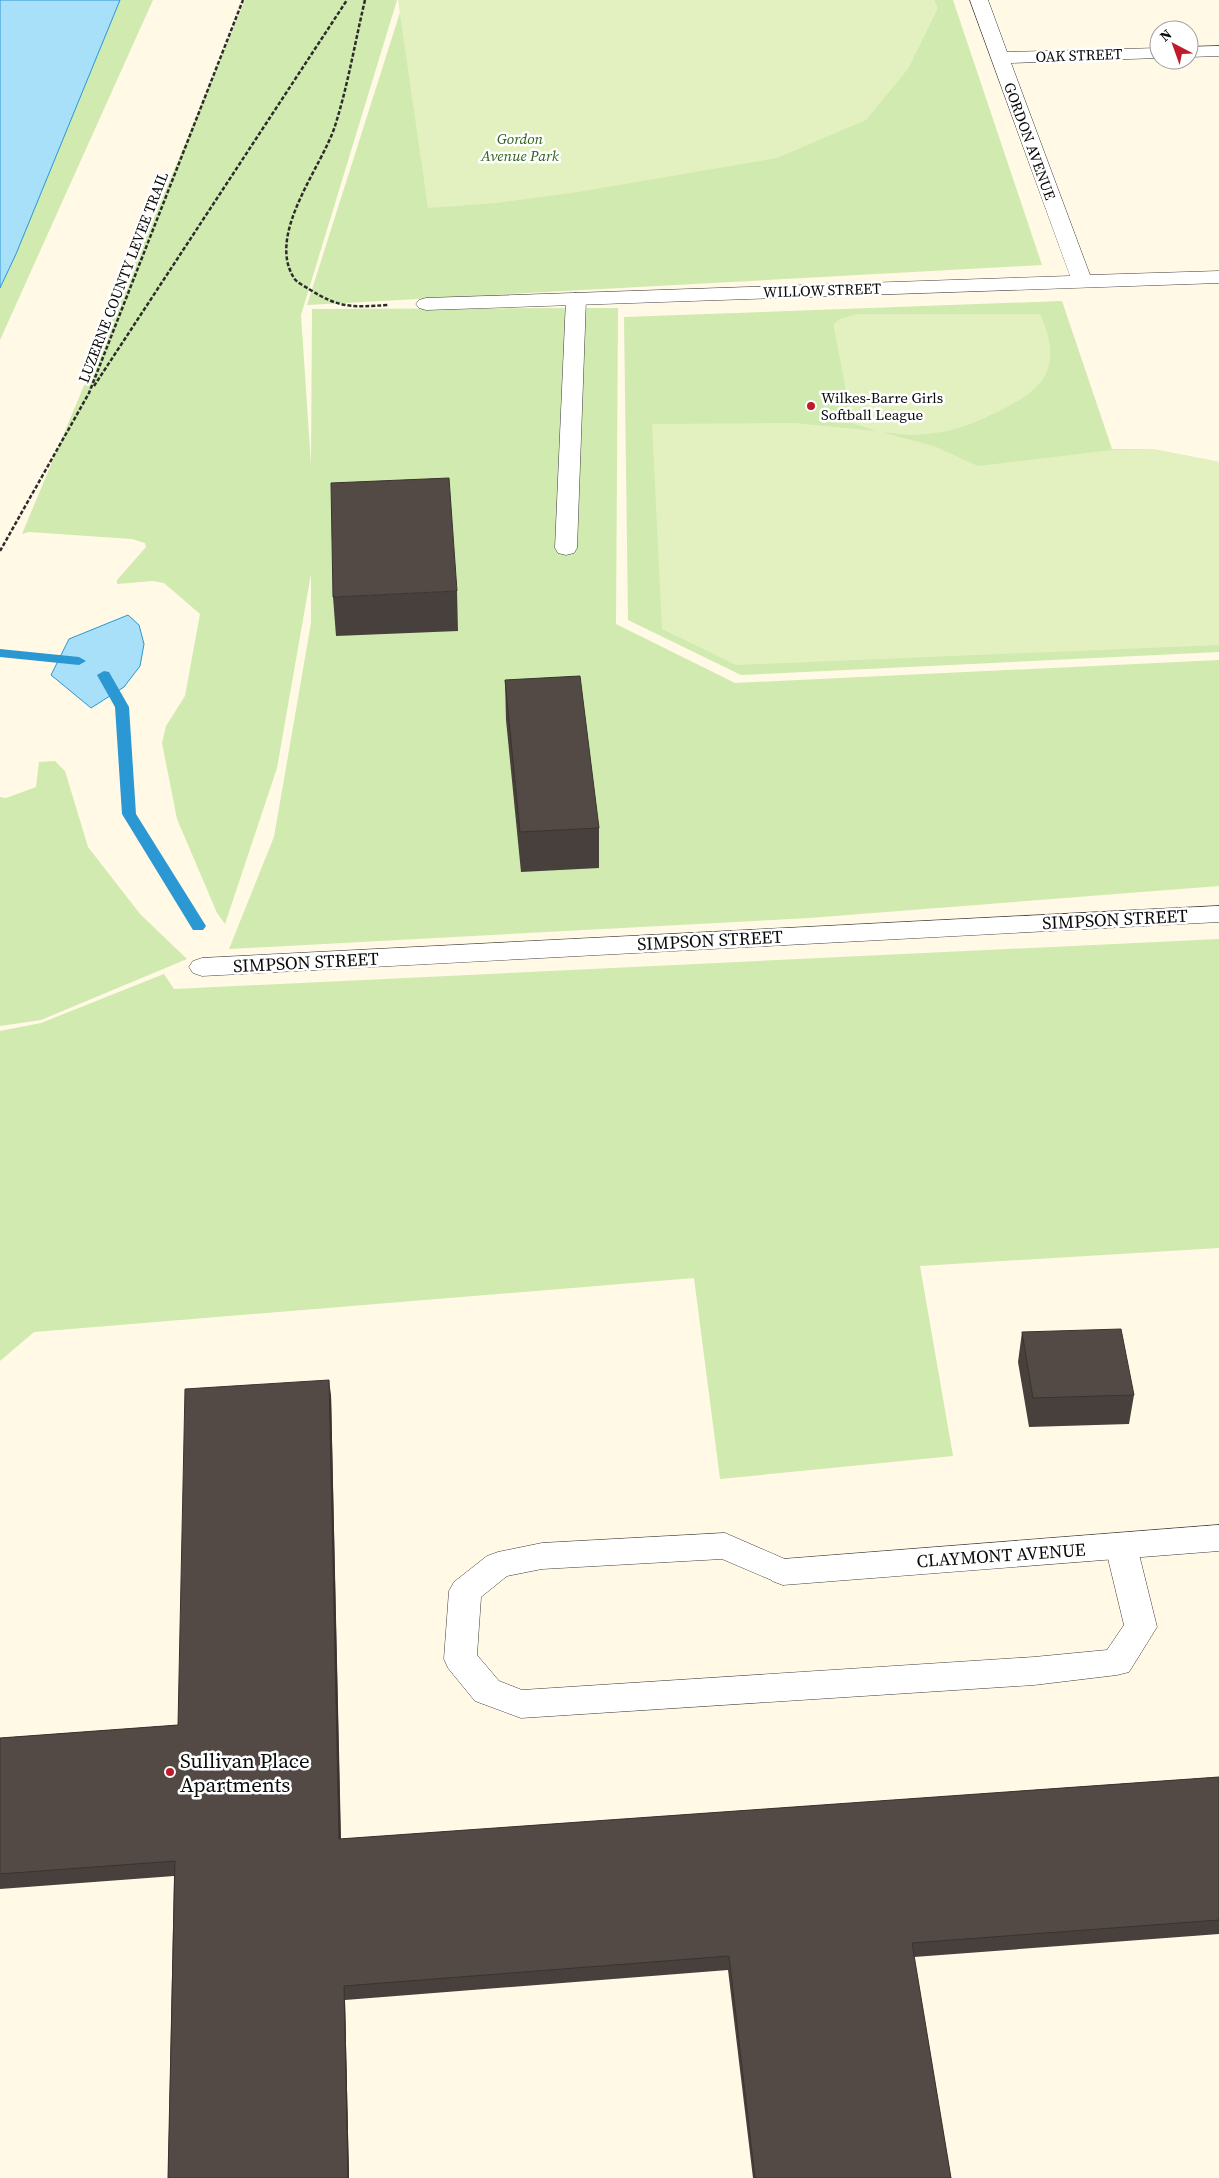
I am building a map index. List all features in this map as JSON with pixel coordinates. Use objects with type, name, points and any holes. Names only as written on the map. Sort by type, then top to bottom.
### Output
[{"type":"street","name":"GORDON AVENUE","points":[[979,0],[1082,281]]},
{"type":"street","points":[[1199,52],[1219,51]]},
{"type":"street","name":"OAK STREET","points":[[1000,58],[1149,53]]},
{"type":"street","name":"WILLOW STREET","points":[[426,304],[1219,277]]},
{"type":"street","points":[[566,548],[576,299]]},
{"type":"street","name":"SIMPSON STREET","points":[[202,967],[1219,914]]},
{"type":"street","name":"CLAYMONT AVENUE","points":[[1121,1546],[1142,1627],[1117,1662],[1034,1671],[521,1704],[488,1692],[460,1659],[465,1591],[498,1565],[542,1556],[725,1546],[783,1572],[1219,1538]]},
{"type":"path","name":"LUZERNE COUNTY LEVEE TRAIL","points":[[0,551],[90,393],[243,0]]},
{"type":"path","points":[[90,393],[347,0]]},
{"type":"path","points":[[365,0],[335,127],[300,200],[286,240],[288,263],[294,279],[332,302],[349,306],[426,304]]},
{"type":"green space","points":[[116,0],[153,0],[0,340],[0,281]]},
{"type":"green space","points":[[245,0],[397,0],[301,315],[311,465],[312,309],[618,308],[616,624],[735,683],[1219,660],[1219,886],[809,918],[229,949],[274,837],[311,623],[311,574],[277,768],[225,924],[217,913],[177,819],[162,743],[166,726],[185,696],[200,614],[164,583],[153,581],[117,584],[117,580],[146,547],[145,543],[132,539],[29,532],[22,534]]},
{"type":"green space","points":[[398,0],[934,0],[938,8],[908,69],[866,120],[777,158],[578,192],[496,203],[428,208]]},
{"type":"green space","name":"Gordon Avenue Park","points":[[404,0],[953,0],[1042,265],[307,305]]},
{"type":"green space","points":[[1062,301],[1112,449],[1153,449],[1219,462],[1219,652],[741,675],[628,620],[624,317]]},
{"type":"green space","points":[[857,314],[1040,314],[1047,332],[1050,362],[1046,374],[1038,385],[1014,404],[973,423],[947,431],[914,435],[884,433],[934,446],[978,466],[1112,450],[1153,449],[1219,462],[1219,645],[736,665],[662,629],[652,424],[794,423],[876,431],[852,423],[834,327],[834,324],[840,319]]},
{"type":"green space","points":[[55,761],[65,771],[88,847],[140,914],[187,959],[41,1020],[0,1026],[0,797],[6,798],[36,787],[39,762]]},
{"type":"green space","points":[[1219,939],[1219,1248],[920,1266],[953,1456],[720,1479],[694,1278],[34,1332],[0,1361],[0,1031],[41,1023],[164,974],[174,989]]},
{"type":"water","points":[[0,0],[120,0],[16,254],[0,288]]},
{"type":"water","points":[[128,615],[139,625],[144,644],[140,666],[124,687],[91,708],[51,675],[69,639]]},
{"type":"building","points":[[449,478],[457,591],[333,597],[331,483]]},
{"type":"building","points":[[580,676],[599,828],[520,832],[505,680]]},
{"type":"building","points":[[1121,1329],[1134,1395],[1033,1398],[1022,1332]]},
{"type":"building","name":"Sullivan Place Apartments","points":[[329,1380],[339,1839],[1219,1777],[1219,1920],[912,1943],[951,2178],[755,2178],[729,1956],[344,1986],[348,2178],[168,2178],[175,1861],[0,1874],[0,1738],[178,1725],[185,1389]]},
{"type":"waterway","points":[[0,653],[79,661]]},
{"type":"waterway","points":[[104,675],[122,707],[129,814],[198,926]]},
{"type":"place","name":"Wilkes-Barre Girls Softball League","points":[[811,406]]},
{"type":"place","name":"Sullivan Place Apartments","points":[[170,1772]]}]
